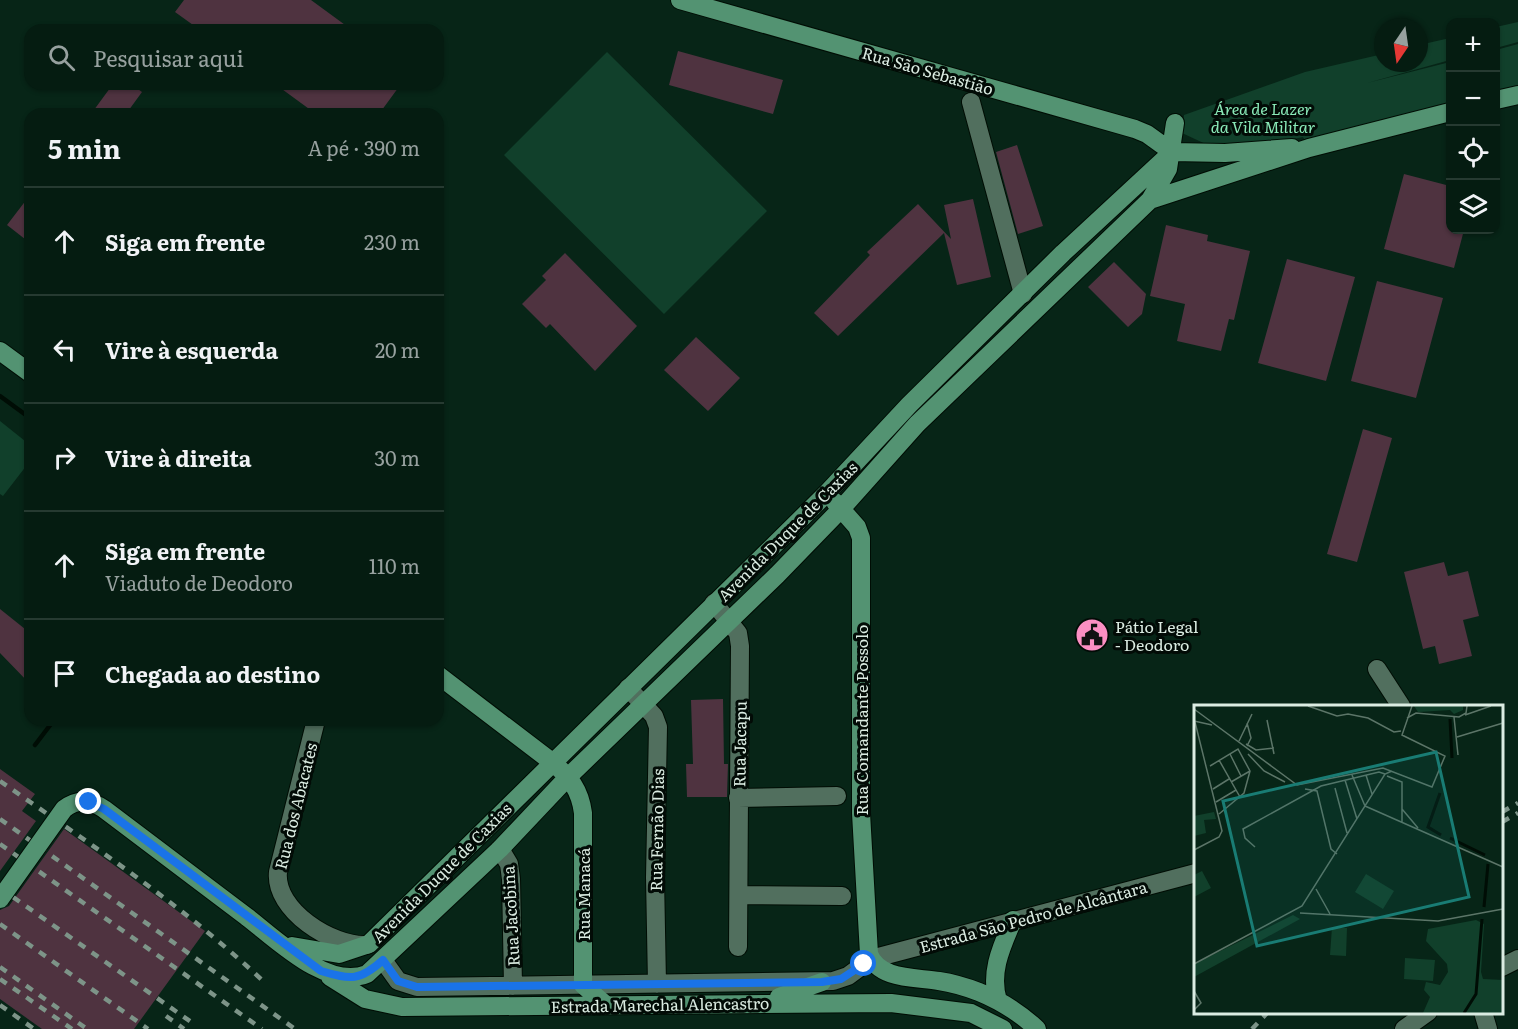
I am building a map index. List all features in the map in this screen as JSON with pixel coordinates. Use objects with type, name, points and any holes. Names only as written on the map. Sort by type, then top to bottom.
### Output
[{"type":"main road","name":"Rua São Sebastião","points":[[680,0],[1125,126],[1147,134],[1172,152]]},
{"type":"main road","points":[[1500,99],[1518,95]]},
{"type":"main road","name":"Avenida Duque de Caxias","points":[[280,942],[321,971],[354,978],[366,974],[383,960],[500,849],[569,776],[842,508],[917,424],[1150,200],[1309,148],[1446,113]]},
{"type":"main road","points":[[1150,200],[1164,179],[1172,152],[1175,123]]},
{"type":"main road","name":"Avenida Duque de Caxias","points":[[280,942],[339,954],[369,945],[826,493],[909,405],[1139,180],[1172,152],[1225,153],[1309,148]]},
{"type":"main road","points":[[0,351],[24,369]]},
{"type":"main road","name":"Rua Comandante Possolo","points":[[826,493],[857,527],[862,552],[861,813],[866,936],[871,959]]},
{"type":"main road","points":[[444,680],[569,776]]},
{"type":"main road","name":"Rua Manacá","points":[[569,776],[579,794],[583,813],[583,985]]},
{"type":"main road","points":[[0,899],[64,809],[82,801],[104,809],[280,942]]},
{"type":"main road","points":[[998,1001],[994,988],[996,968],[1013,920]]},
{"type":"main road","points":[[871,959],[888,972],[950,983],[998,1001],[1017,1012],[1037,1029]]},
{"type":"main road","name":"Estrada Marechal Alencastro","points":[[321,971],[365,999],[396,1006],[891,1003],[936,1006],[980,1016],[1003,1029]]},
{"type":"main road","points":[[766,1002],[822,982]]},
{"type":"main road","points":[[583,985],[606,1005]]},
{"type":"street","points":[[971,102],[1023,294]]},
{"type":"street","name":"Rua Jacapu","points":[[714,603],[738,633],[740,646],[738,947]]},
{"type":"street","points":[[1377,669],[1400,705]]},
{"type":"street","name":"Rua Fernão Dias","points":[[628,688],[654,716],[658,727],[655,876],[657,984]]},
{"type":"street","name":"Rua dos Abacates","points":[[314,726],[278,872],[279,890],[292,910],[328,936],[342,943],[369,945]]},
{"type":"street","points":[[738,798],[837,796]]},
{"type":"street","name":"Rua Jacobina","points":[[500,849],[507,858],[510,871],[513,986]]},
{"type":"street","name":"Estrada São Pedro de Alcântara","points":[[871,959],[1194,874]]},
{"type":"street","points":[[739,895],[842,896]]},
{"type":"street","name":"Estrada Marechal Alencastro","points":[[383,960],[398,981],[409,987],[822,982],[848,976],[871,959]]},
{"type":"street","points":[[1503,966],[1518,959]]},
{"type":"street","points":[[1404,1029],[1425,1014]]},
{"type":"street","points":[[1484,1014],[1488,1029]]},
{"type":"green space","points":[[1518,22],[1518,42],[1500,47],[1500,26]]},
{"type":"green space","points":[[1446,39],[1446,61],[1428,66],[1428,43]]},
{"type":"green space","points":[[1518,44],[1518,93],[1500,98],[1500,72],[1500,49]]},
{"type":"green space","points":[[607,52],[767,211],[664,314],[504,155]]},
{"type":"green space","name":"Área de Lazer da Vila Militar","points":[[1374,56],[1374,72],[1407,72],[1367,83],[1410,72],[1428,72],[1428,68],[1446,63],[1446,112],[1309,148],[1303,137],[1225,153],[1182,133],[1184,115],[1305,72]]},
{"type":"green space","points":[[0,421],[24,440],[24,469],[3,496],[0,494]]},
{"type":"building","points":[[184,0],[311,0],[344,24],[192,24],[175,12]]},
{"type":"building","points":[[678,51],[783,80],[773,114],[669,85]]},
{"type":"building","points":[[109,90],[139,90],[142,92],[130,108],[95,108]]},
{"type":"building","points":[[283,90],[397,90],[383,108],[308,108]]},
{"type":"building","points":[[1017,145],[1043,226],[1018,234],[996,152]]},
{"type":"building","points":[[1404,174],[1446,185],[1446,234],[1463,234],[1454,268],[1384,249]]},
{"type":"building","points":[[973,199],[991,277],[957,285],[944,233],[838,336],[814,313],[870,255],[867,252],[918,204],[951,239],[944,205]]},
{"type":"building","points":[[24,203],[24,238],[7,225]]},
{"type":"building","points":[[1166,225],[1208,235],[1207,241],[1250,251],[1234,320],[1229,319],[1221,351],[1177,341],[1185,304],[1150,296]]},
{"type":"building","points":[[565,253],[637,326],[595,371],[550,324],[546,328],[522,304],[546,280],[542,276]]},
{"type":"building","points":[[1287,259],[1355,277],[1326,381],[1258,363]]},
{"type":"building","points":[[1114,262],[1146,294],[1142,314],[1128,327],[1088,287]]},
{"type":"building","points":[[1377,281],[1443,298],[1416,398],[1351,381]]},
{"type":"building","points":[[696,337],[740,378],[708,411],[664,370]]},
{"type":"building","points":[[1363,429],[1392,438],[1357,562],[1327,554]]},
{"type":"building","points":[[1444,562],[1448,576],[1468,571],[1479,616],[1463,620],[1472,656],[1439,664],[1435,646],[1423,649],[1404,572]]},
{"type":"building","points":[[0,609],[24,628],[24,678],[0,653]]},
{"type":"building","points":[[723,699],[724,764],[728,764],[727,797],[687,797],[686,764],[693,764],[691,700]]},
{"type":"building","points":[[0,769],[35,794],[22,811],[36,821],[0,871]]},
{"type":"building","points":[[64,829],[205,931],[134,1029],[42,1029],[0,999],[0,910],[9,906]]},
{"type":"waterway","points":[[0,396],[24,414]]},
{"type":"waterway","points":[[35,745],[49,726]]},
{"type":"railway","points":[[0,781],[167,900],[262,980]]},
{"type":"railway","points":[[1503,811],[1518,803]]},
{"type":"railway","points":[[1503,821],[1518,813]]},
{"type":"railway","points":[[0,819],[295,1029]]},
{"type":"railway","points":[[0,844],[262,1029]]},
{"type":"railway","points":[[0,888],[194,1024]]},
{"type":"railway","points":[[0,924],[148,1029]]},
{"type":"railway","points":[[0,967],[87,1029]]},
{"type":"railway","points":[[0,979],[72,1029]]},
{"type":"railway","points":[[0,1005],[34,1029]]},
{"type":"railway","points":[[1252,1029],[1266,1014]]},
{"type":"railway","points":[[166,1016],[184,1029]]},
{"type":"place","name":"Pátio Legal - Deodoro","points":[[1092,635]]},
{"type":"route","points":[[89,802],[104,809],[321,971],[345,978],[366,974],[383,960],[398,981],[409,987],[822,982],[848,976],[864,964]]}]
